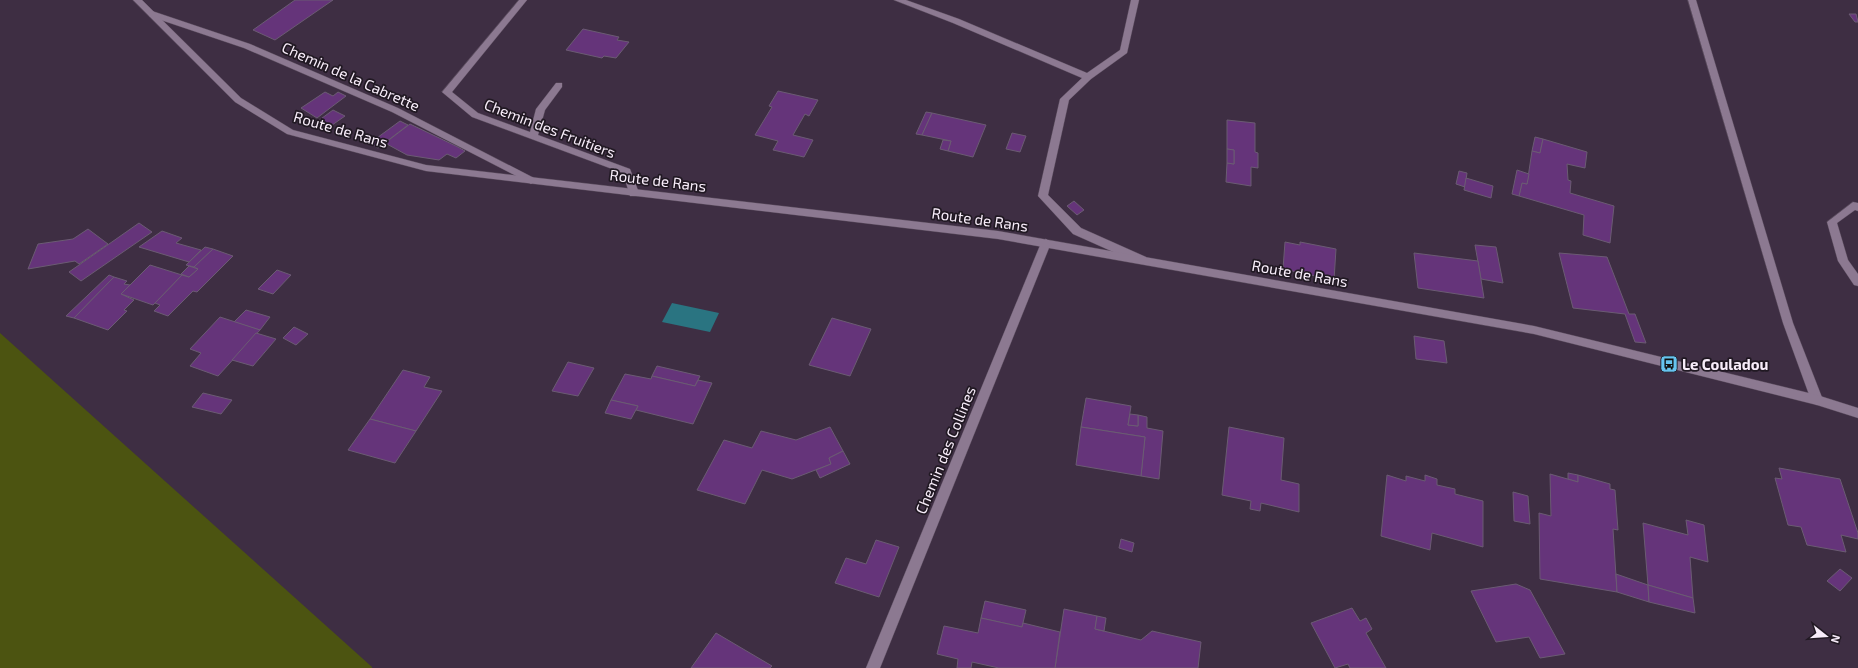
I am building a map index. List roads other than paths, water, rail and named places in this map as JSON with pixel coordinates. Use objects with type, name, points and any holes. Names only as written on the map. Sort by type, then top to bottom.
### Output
[{"type":"street","name":"Route de Rans","points":[[137,0],[238,100],[290,132],[426,168],[990,234],[1046,243],[1534,330],[1817,400],[1858,413]]},
{"type":"street","name":"Chemin des Fruitiers","points":[[523,0],[447,92],[475,115],[627,171],[634,193]]},
{"type":"street","points":[[898,0],[956,21],[1088,77]]},
{"type":"street","points":[[1135,0],[1124,51],[1088,77],[1065,99],[1043,196],[1077,231],[1142,260]]},
{"type":"street","points":[[1692,0],[1788,322],[1817,400]]},
{"type":"street","name":"Chemin de la Cabrette","points":[[152,14],[247,46],[388,107],[531,180]]},
{"type":"street","points":[[533,136],[542,109],[559,85]]},
{"type":"street","points":[[1858,207],[1853,206],[1832,222],[1843,261],[1858,282]]},
{"type":"street","name":"Chemin des Collines","points":[[873,668],[1046,243]]},
{"type":"water","points":[[672,303],[719,313],[710,332],[662,322]]},
{"type":"place","name":"Le Couladou","points":[[1669,364]]}]
